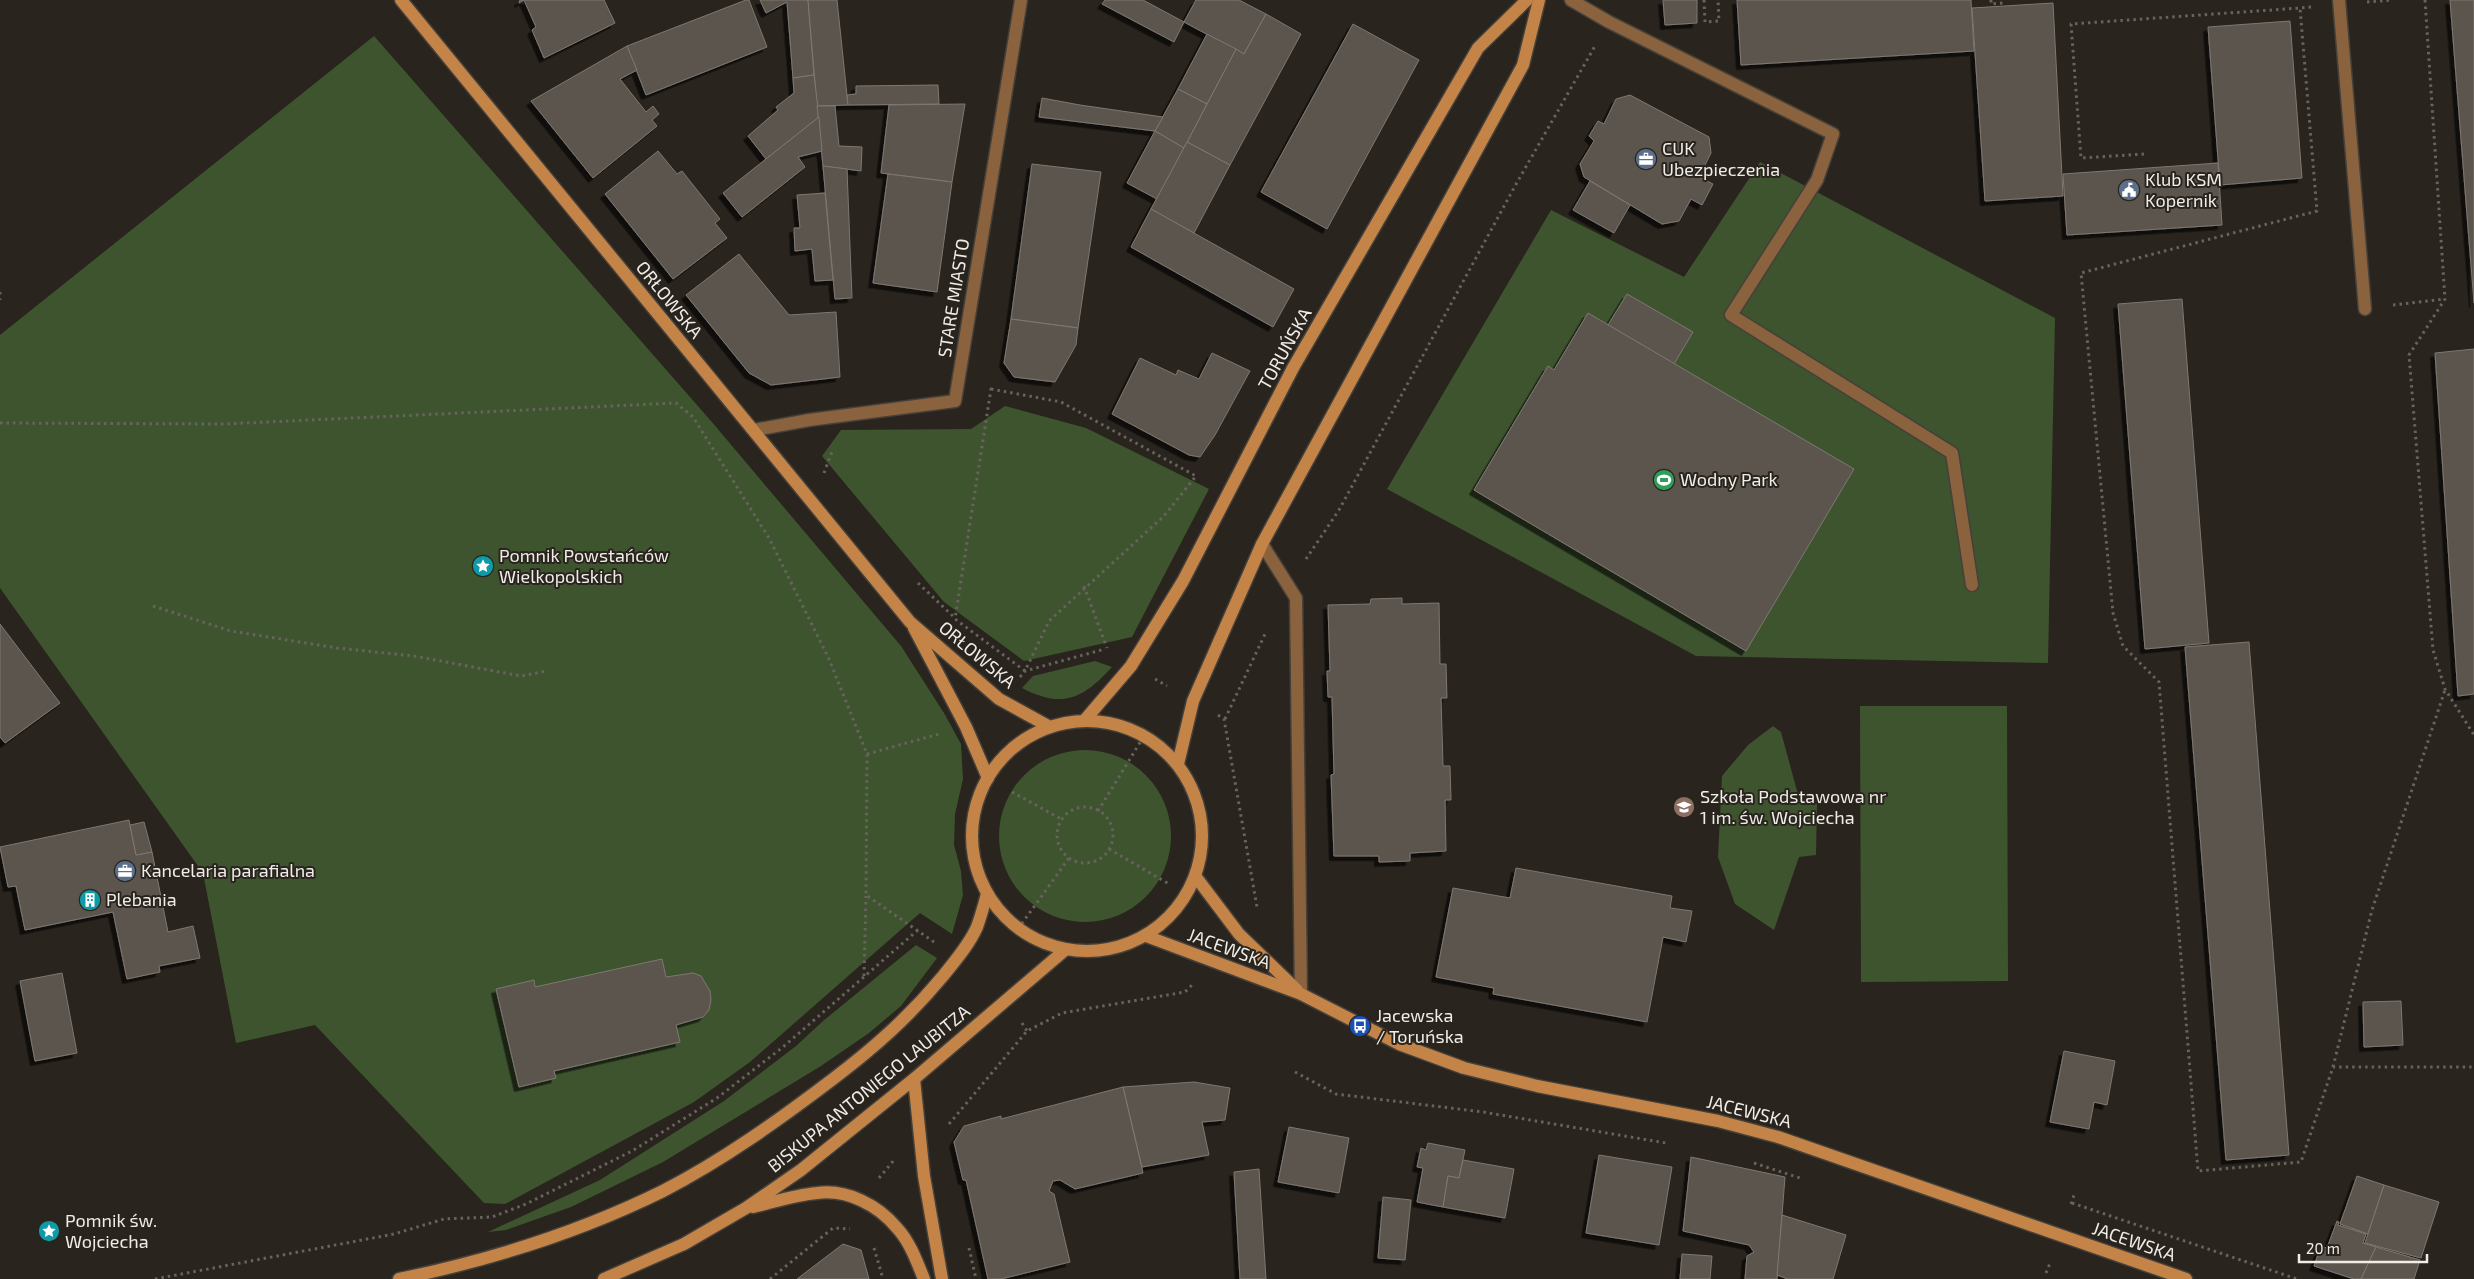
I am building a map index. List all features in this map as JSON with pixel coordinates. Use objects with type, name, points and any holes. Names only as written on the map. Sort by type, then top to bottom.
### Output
[{"type":"main road","name":"ORŁOWSKA","points":[[400,0],[910,622],[999,699],[1050,727]]},
{"type":"main road","name":"TORUŃSKA","points":[[1084,721],[1131,666],[1183,581],[1293,368],[1478,48],[1527,0]]},
{"type":"main road","points":[[1178,764],[1193,701],[1262,544],[1524,65],[1539,0]]},
{"type":"main road","name":"ORŁOWSKA","points":[[910,622],[966,727],[988,778]]},
{"type":"main road","points":[[1084,721],[1104,722],[1125,727],[1144,736],[1162,748],[1178,764],[1197,799],[1203,838],[1196,877],[1187,895],[1169,918],[1146,936],[1120,948],[1093,952],[1065,950],[1040,943],[1018,929],[1000,914],[987,894],[977,872],[972,840],[972,824],[977,800],[999,761],[1031,735],[1050,727],[1084,721]]},
{"type":"main road","name":"JACEWSKA","points":[[1196,877],[1239,934],[1300,994]]},
{"type":"main road","name":"BISKUPA ANTONIEGO LAUBITZA","points":[[398,1279],[484,1260],[547,1240],[597,1220],[663,1190],[756,1135],[872,1050],[898,1026],[957,959],[977,927],[987,894]]},
{"type":"main road","name":"JACEWSKA","points":[[1146,936],[1213,963],[1300,994],[1399,1044],[1464,1068],[1537,1086],[1718,1121],[1778,1137],[2186,1279]]},
{"type":"main road","name":"BISKUPA ANTONIEGO LAUBITZA","points":[[604,1279],[684,1244],[746,1208],[801,1170],[914,1079],[1065,950]]},
{"type":"main road","points":[[914,1079],[924,1176],[942,1279]]},
{"type":"main road","points":[[746,1208],[817,1192],[849,1194],[868,1205],[898,1229],[912,1252],[924,1279]]},
{"type":"street","name":"STARE MIASTO","points":[[754,430],[808,420],[955,401],[1021,0]]},
{"type":"street","points":[[1571,0],[1609,22],[1833,134],[1817,180],[1731,315],[1952,453],[1972,585]]},
{"type":"street","points":[[2339,2],[2365,309]]},
{"type":"street","points":[[1262,544],[1296,598],[1300,994]]},
{"type":"path","points":[[1704,0],[1705,22],[1719,21],[1718,0]]},
{"type":"path","points":[[1991,0],[1991,4],[2003,3],[2003,0]]},
{"type":"path","points":[[2144,154],[2081,158],[2071,24],[2300,8],[2339,2],[2393,0]]},
{"type":"path","points":[[2424,0],[2445,298],[2409,355],[2433,650],[2445,689],[2474,735]]},
{"type":"path","points":[[2300,8],[2317,211],[2081,273],[2113,613],[2123,646],[2159,682],[2198,1171],[2301,1162],[2332,1067],[2372,910],[2445,689]]},
{"type":"path","points":[[1288,586],[1339,510],[1515,186],[1609,22]]},
{"type":"path","points":[[0,292],[0,300]]},
{"type":"path","points":[[2365,309],[2445,298]]},
{"type":"path","points":[[999,699],[1026,671],[1048,621],[1084,586],[1164,516],[1196,476],[1061,402],[991,389],[956,619],[1026,671]]},
{"type":"path","points":[[0,422],[224,424],[676,403],[693,417],[769,538],[829,659],[867,754],[864,976]]},
{"type":"path","points":[[1084,586],[1107,649],[1131,666],[1224,719]]},
{"type":"path","points":[[153,606],[231,631],[338,648],[414,656],[513,675],[521,676],[546,671]]},
{"type":"path","points":[[1239,934],[1257,911],[1224,719],[1267,630]]},
{"type":"path","points":[[1026,671],[1107,649]]},
{"type":"path","points":[[867,754],[966,727]]},
{"type":"path","points":[[1098,811],[1144,736]]},
{"type":"path","points":[[988,778],[1061,820]]},
{"type":"path","points":[[1086,807],[1098,811],[1108,820],[1112,828],[1113,838],[1108,849],[1098,859],[1090,863],[1069,858],[1059,846],[1057,837],[1057,828],[1061,820],[1068,812],[1076,808],[1086,807]]},
{"type":"path","points":[[1108,849],[1187,895]]},
{"type":"path","points":[[1018,929],[1069,858]]},
{"type":"path","points":[[154,1279],[394,1234],[444,1220],[492,1216],[526,1204],[632,1151],[717,1098],[783,1047],[918,930],[866,895]]},
{"type":"path","points":[[945,1126],[1027,1031],[1062,1013],[1185,992],[1213,963]]},
{"type":"path","points":[[2332,1067],[2474,1067]]},
{"type":"path","points":[[1295,1072],[1336,1094],[1483,1112],[1674,1144]]},
{"type":"path","points":[[1748,1161],[1812,1182]]},
{"type":"path","points":[[2072,1203],[2297,1279]]},
{"type":"path","points":[[770,1279],[833,1228],[849,1228],[856,1232]]},
{"type":"path","points":[[871,1239],[883,1279]]},
{"type":"path","points":[[2042,1259],[2059,1266]]},
{"type":"green space","points":[[374,36],[711,421],[901,646],[944,713],[961,744],[963,779],[955,814],[954,845],[961,871],[963,895],[952,934],[920,913],[750,1062],[694,1102],[505,1204],[484,1203],[315,1025],[236,1043],[203,873],[0,588],[0,335]]},
{"type":"green space","points":[[1760,162],[2055,318],[2048,663],[1696,656],[1387,489],[1551,210],[1684,277]]},
{"type":"green space","points":[[1005,406],[1086,428],[1209,489],[1132,637],[1024,661],[944,602],[822,456],[841,430],[971,429]]},
{"type":"green space","points":[[1095,661],[1112,667],[1091,687],[1071,697],[1049,698],[1022,688],[1033,676]]},
{"type":"green space","points":[[1860,706],[2007,706],[2008,981],[1861,982]]},
{"type":"green space","points":[[1773,726],[1781,732],[1800,802],[1817,804],[1816,855],[1799,857],[1774,930],[1735,904],[1718,857],[1722,776],[1748,745]]},
{"type":"green space","points":[[1085,750],[1102,752],[1118,757],[1146,775],[1164,803],[1169,819],[1171,836],[1169,853],[1164,869],[1146,897],[1118,915],[1102,920],[1085,922],[1068,920],[1052,915],[1024,897],[1006,869],[1001,853],[999,836],[1001,819],[1006,803],[1024,775],[1052,757],[1068,752]]},
{"type":"green space","points":[[916,945],[937,958],[901,1006],[869,1033],[821,1066],[663,1162],[571,1207],[506,1230],[488,1232],[600,1180],[724,1101],[796,1046],[823,1021]]},
{"type":"building","points":[[524,0],[604,0],[615,23],[544,58],[532,30],[536,27]]},
{"type":"building","points":[[749,0],[767,47],[646,95],[627,46]]},
{"type":"building","points":[[760,0],[808,0],[814,75],[793,78],[787,2],[766,13]]},
{"type":"building","points":[[808,0],[837,0],[848,105],[817,106]]},
{"type":"building","points":[[1105,0],[1143,0],[1184,22],[1174,42],[1102,4]]},
{"type":"building","points":[[1196,0],[1239,0],[1266,14],[1244,54],[1184,22]]},
{"type":"building","points":[[1663,0],[1697,0],[1697,23],[1665,25]]},
{"type":"building","points":[[1737,0],[1971,0],[1974,51],[1741,65]]},
{"type":"building","points":[[2450,0],[2474,0],[2474,303]]},
{"type":"building","points":[[2053,3],[2063,196],[1985,201],[1972,8]]},
{"type":"building","points":[[1266,14],[1301,34],[1230,165],[1187,142],[1236,49],[1244,54]]},
{"type":"building","points":[[2290,21],[2302,178],[2220,185],[2208,27]]},
{"type":"building","points":[[1353,24],[1419,60],[1327,229],[1261,192]]},
{"type":"building","points":[[1207,34],[1236,49],[1207,104],[1178,89]]},
{"type":"building","points":[[627,46],[637,70],[620,79],[646,112],[653,106],[659,114],[652,120],[657,126],[593,178],[531,101]]},
{"type":"building","points":[[814,75],[819,117],[766,159],[748,136],[778,110],[776,107],[794,93],[793,78]]},
{"type":"building","points":[[938,85],[939,104],[848,105],[847,95],[856,94],[856,86]]},
{"type":"building","points":[[1178,89],[1207,104],[1184,148],[1155,131]]},
{"type":"building","name":"CUK Ubezpieczenia","points":[[1630,95],[1709,137],[1711,153],[1699,177],[1713,184],[1702,205],[1691,199],[1679,221],[1662,224],[1584,177],[1580,164],[1594,141],[1589,136],[1598,121],[1604,124],[1616,99]]},
{"type":"building","points":[[1042,98],[1163,117],[1155,131],[1039,117]]},
{"type":"building","points":[[965,104],[952,182],[881,173],[889,105]]},
{"type":"building","points":[[817,106],[835,106],[839,146],[862,147],[861,171],[823,166]]},
{"type":"building","points":[[819,117],[822,151],[798,157],[805,167],[742,217],[723,193]]},
{"type":"building","points":[[1155,131],[1184,148],[1157,199],[1127,183]]},
{"type":"building","points":[[1187,142],[1230,165],[1194,233],[1151,209]]},
{"type":"building","points":[[658,151],[677,174],[682,171],[720,219],[715,223],[727,238],[673,279],[605,194]]},
{"type":"building","points":[[2218,163],[2222,225],[2067,235],[2063,174]]},
{"type":"building","points":[[1032,164],[1101,172],[1078,328],[1011,319]]},
{"type":"building","points":[[823,166],[847,169],[852,298],[835,299]]},
{"type":"building","points":[[888,174],[952,182],[937,292],[873,283]]},
{"type":"building","points":[[1590,181],[1630,205],[1614,233],[1573,210]]},
{"type":"building","points":[[825,193],[833,280],[815,281],[812,249],[795,251],[794,228],[800,228],[797,195]]},
{"type":"building","points":[[1151,209],[1294,289],[1273,327],[1131,247]]},
{"type":"building","points":[[739,254],[789,315],[836,312],[840,377],[771,385],[749,373],[686,295]]},
{"type":"building","points":[[1627,294],[1693,332],[1674,364],[1608,325]]},
{"type":"building","points":[[2182,299],[2209,643],[2145,649],[2118,304]]},
{"type":"building","name":"Wodny Park","points":[[1588,313],[1854,469],[1746,651],[1474,490],[1548,366],[1554,370]]},
{"type":"building","points":[[1011,319],[1078,328],[1076,345],[1055,382],[1014,377],[1004,363]]},
{"type":"building","points":[[2474,349],[2474,694],[2458,696],[2435,353]]},
{"type":"building","points":[[1212,353],[1250,371],[1215,435],[1200,457],[1189,455],[1112,414],[1140,358],[1176,375],[1178,370],[1199,379]]},
{"type":"building","points":[[1402,598],[1402,604],[1439,603],[1440,664],[1446,664],[1447,698],[1441,698],[1443,766],[1450,766],[1451,800],[1445,800],[1446,851],[1410,853],[1410,861],[1379,862],[1379,856],[1334,856],[1331,775],[1334,774],[1332,697],[1328,697],[1327,671],[1330,671],[1328,605],[1370,604],[1371,599]]},
{"type":"building","points":[[0,624],[60,703],[5,743],[0,737]]},
{"type":"building","points":[[2249,642],[2289,1155],[2226,1160],[2185,647]]},
{"type":"building","name":"Plebania","points":[[129,820],[136,855],[152,852],[168,932],[193,926],[200,958],[159,966],[160,972],[127,979],[113,912],[25,930],[16,886],[8,887],[0,847]]},
{"type":"building","points":[[144,822],[152,852],[136,855],[130,825]]},
{"type":"building","points":[[1516,868],[1672,896],[1670,908],[1692,911],[1686,942],[1663,937],[1647,1022],[1493,994],[1494,988],[1436,977],[1453,888],[1510,898]]},
{"type":"building","points":[[662,959],[666,977],[693,973],[701,976],[710,991],[709,1010],[703,1017],[676,1025],[680,1042],[554,1071],[556,1078],[519,1087],[496,989],[534,980],[535,987]]},
{"type":"building","points":[[62,973],[77,1053],[35,1061],[20,981]]},
{"type":"building","points":[[2401,1001],[2403,1045],[2364,1047],[2363,1002]]},
{"type":"building","points":[[2064,1051],[2115,1061],[2107,1105],[2094,1102],[2089,1129],[2050,1122]]},
{"type":"building","points":[[1194,1082],[1230,1088],[1225,1120],[1202,1122],[1209,1155],[1142,1167],[1123,1087]]},
{"type":"building","points":[[1123,1087],[1143,1173],[1075,1189],[1060,1180],[1053,1181],[1049,1191],[1054,1194],[1070,1262],[1001,1279],[988,1279],[966,1180],[963,1180],[954,1142],[964,1126],[1001,1116],[1001,1119]]},
{"type":"building","points":[[1289,1127],[1349,1138],[1339,1193],[1278,1182]]},
{"type":"building","points":[[1428,1143],[1465,1150],[1459,1178],[1448,1176],[1443,1207],[1417,1202],[1423,1168],[1417,1167],[1421,1148],[1426,1150]]},
{"type":"building","points":[[1599,1155],[1672,1167],[1659,1245],[1586,1233]]},
{"type":"building","points":[[1691,1157],[1785,1177],[1777,1279],[1745,1279],[1747,1256],[1754,1252],[1749,1245],[1683,1231]]},
{"type":"building","points":[[1463,1160],[1514,1169],[1505,1218],[1443,1207],[1448,1176],[1459,1178]]},
{"type":"building","points":[[1259,1169],[1266,1279],[1240,1279],[1234,1172]]},
{"type":"building","points":[[2357,1176],[2384,1185],[2368,1234],[2340,1224]]},
{"type":"building","points":[[2384,1185],[2439,1202],[2421,1258],[2365,1243]]},
{"type":"building","points":[[1383,1197],[1411,1200],[1405,1260],[1378,1258]]},
{"type":"building","points":[[1782,1215],[1846,1235],[1833,1279],[1788,1279],[1777,1275]]},
{"type":"building","points":[[2337,1221],[2339,1222],[2338,1225],[2366,1234],[2363,1243],[2376,1247],[2361,1279],[2354,1279],[2314,1266],[2321,1246],[2327,1248]]},
{"type":"building","points":[[843,1244],[861,1250],[869,1279],[797,1279]]},
{"type":"building","points":[[2376,1247],[2420,1260],[2414,1279],[2361,1279]]},
{"type":"building","points":[[1682,1254],[1712,1256],[1710,1279],[1680,1279]]},
{"type":"place","name":"CUK Ubezpieczenia","points":[[1646,159]]},
{"type":"place","name":"Klub KSM Kopernik","points":[[2129,190]]},
{"type":"place","name":"Wodny Park","points":[[1664,480]]},
{"type":"place","name":"Pomnik Powstańców Wielkopolskich","points":[[483,566]]},
{"type":"place","name":"Szkoła Podstawowa nr 1 im. św. Wojciecha","points":[[1684,807]]},
{"type":"place","name":"Kancelaria parafialna","points":[[125,871]]},
{"type":"place","name":"Plebania","points":[[90,900]]},
{"type":"place","name":"Jacewska / Toruńska","points":[[1360,1026]]},
{"type":"place","name":"Pomnik św. Wojciecha","points":[[49,1231]]}]
